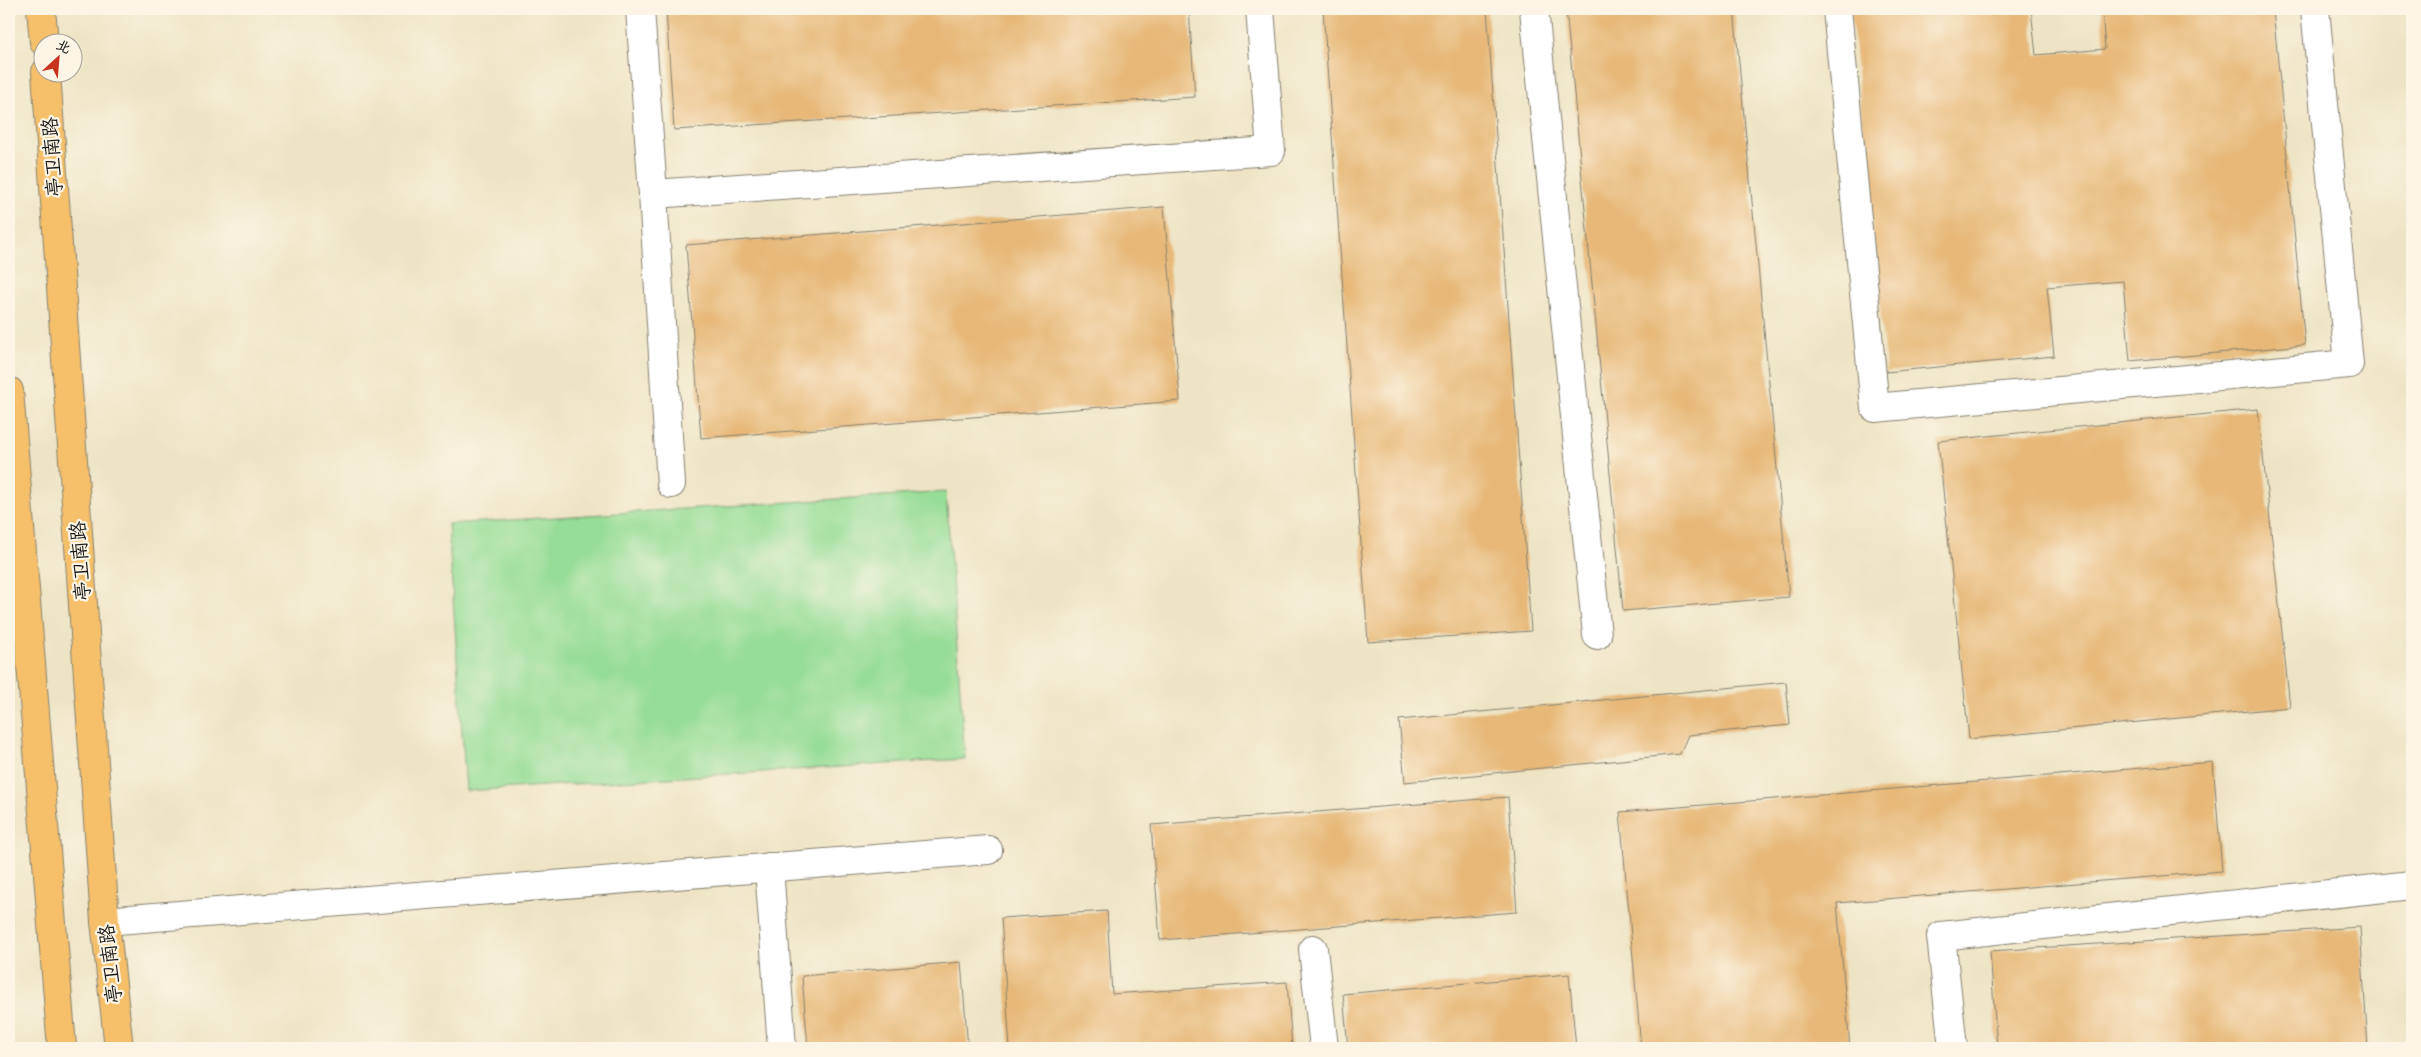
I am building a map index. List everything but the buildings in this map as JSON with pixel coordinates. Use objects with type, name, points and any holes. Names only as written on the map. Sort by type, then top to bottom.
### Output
[{"type":"main road","points":[[42,9],[43,32]]},
{"type":"main road","name":"亭卫南路","points":[[47,82],[105,921],[119,1048]]},
{"type":"main road","points":[[9,391],[62,1048]]},
{"type":"lane","points":[[640,9],[671,484]]},
{"type":"lane","points":[[653,194],[1271,150],[1260,9]]},
{"type":"lane","points":[[1534,9],[1597,635]]},
{"type":"lane","points":[[1837,9],[1875,408],[2349,364],[2315,9]]},
{"type":"lane","points":[[105,921],[988,850]]},
{"type":"lane","points":[[769,867],[782,1048]]},
{"type":"lane","points":[[1952,1048],[1941,936],[2412,885]]},
{"type":"lane","points":[[1313,949],[1324,1048]]},
{"type":"green space","points":[[946,492],[965,759],[466,791],[448,524]]}]
